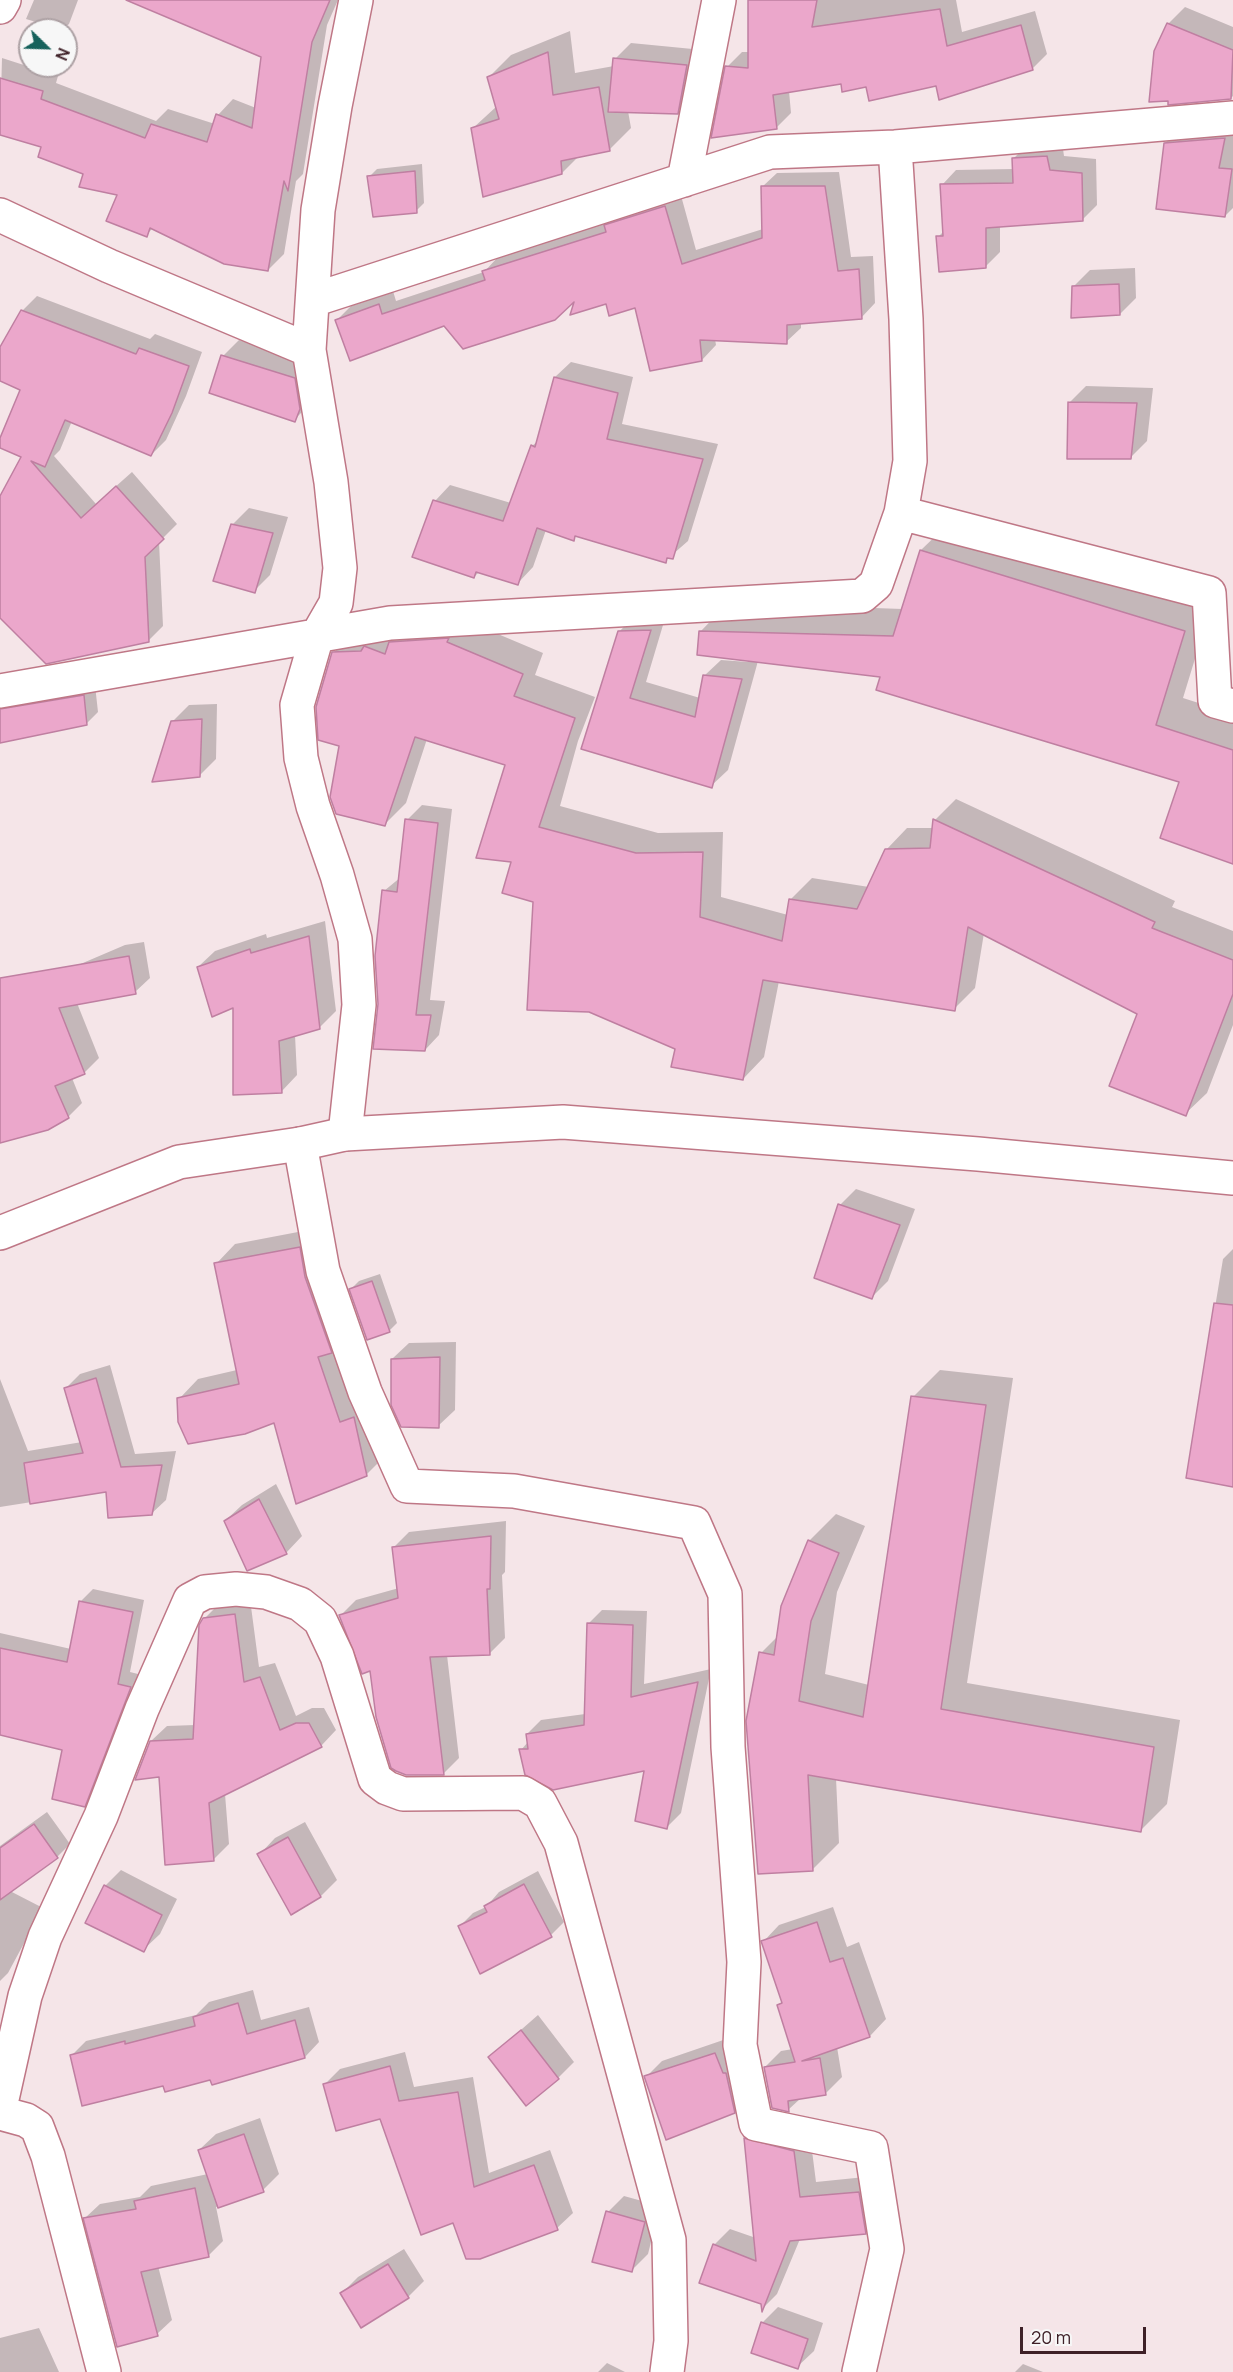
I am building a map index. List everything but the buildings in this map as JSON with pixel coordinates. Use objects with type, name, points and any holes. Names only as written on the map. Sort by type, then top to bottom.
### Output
[{"type":"street","points":[[0,7],[4,0]]},
{"type":"street","points":[[345,1134],[359,1005],[355,939],[337,875],[313,806],[301,758],[297,705],[317,636],[336,603],[340,568],[331,482],[309,350],[318,210],[356,0]]},
{"type":"street","points":[[684,180],[718,0]]},
{"type":"street","points":[[313,300],[770,152],[896,147],[1233,118]]},
{"type":"street","points":[[0,692],[390,623],[861,596],[876,584],[901,513],[910,461],[906,319],[896,147]]},
{"type":"street","points":[[0,215],[109,266],[309,350]]},
{"type":"street","points":[[901,513],[1209,593],[1215,701],[1233,706]]},
{"type":"street","points":[[0,1233],[179,1162],[300,1144],[345,1134],[563,1122],[978,1154],[1233,1178]]},
{"type":"street","points":[[300,1144],[323,1271],[365,1392],[407,1486],[514,1491],[694,1523],[725,1594],[728,1747],[744,1962],[740,2045],[756,2124],[871,2148],[887,2249],[859,2372]]},
{"type":"street","points":[[0,2108],[25,1996],[45,1937],[102,1816],[142,1709],[190,1600],[205,1592],[236,1589],[266,1592],[300,1604],[320,1620],[338,1656],[375,1779],[387,1788],[403,1794],[511,1791],[523,1794],[540,1803],[561,1843],[669,2240],[671,2342],[667,2372]]},
{"type":"street","points":[[0,2113],[26,2120],[37,2127],[48,2156],[104,2372]]}]
